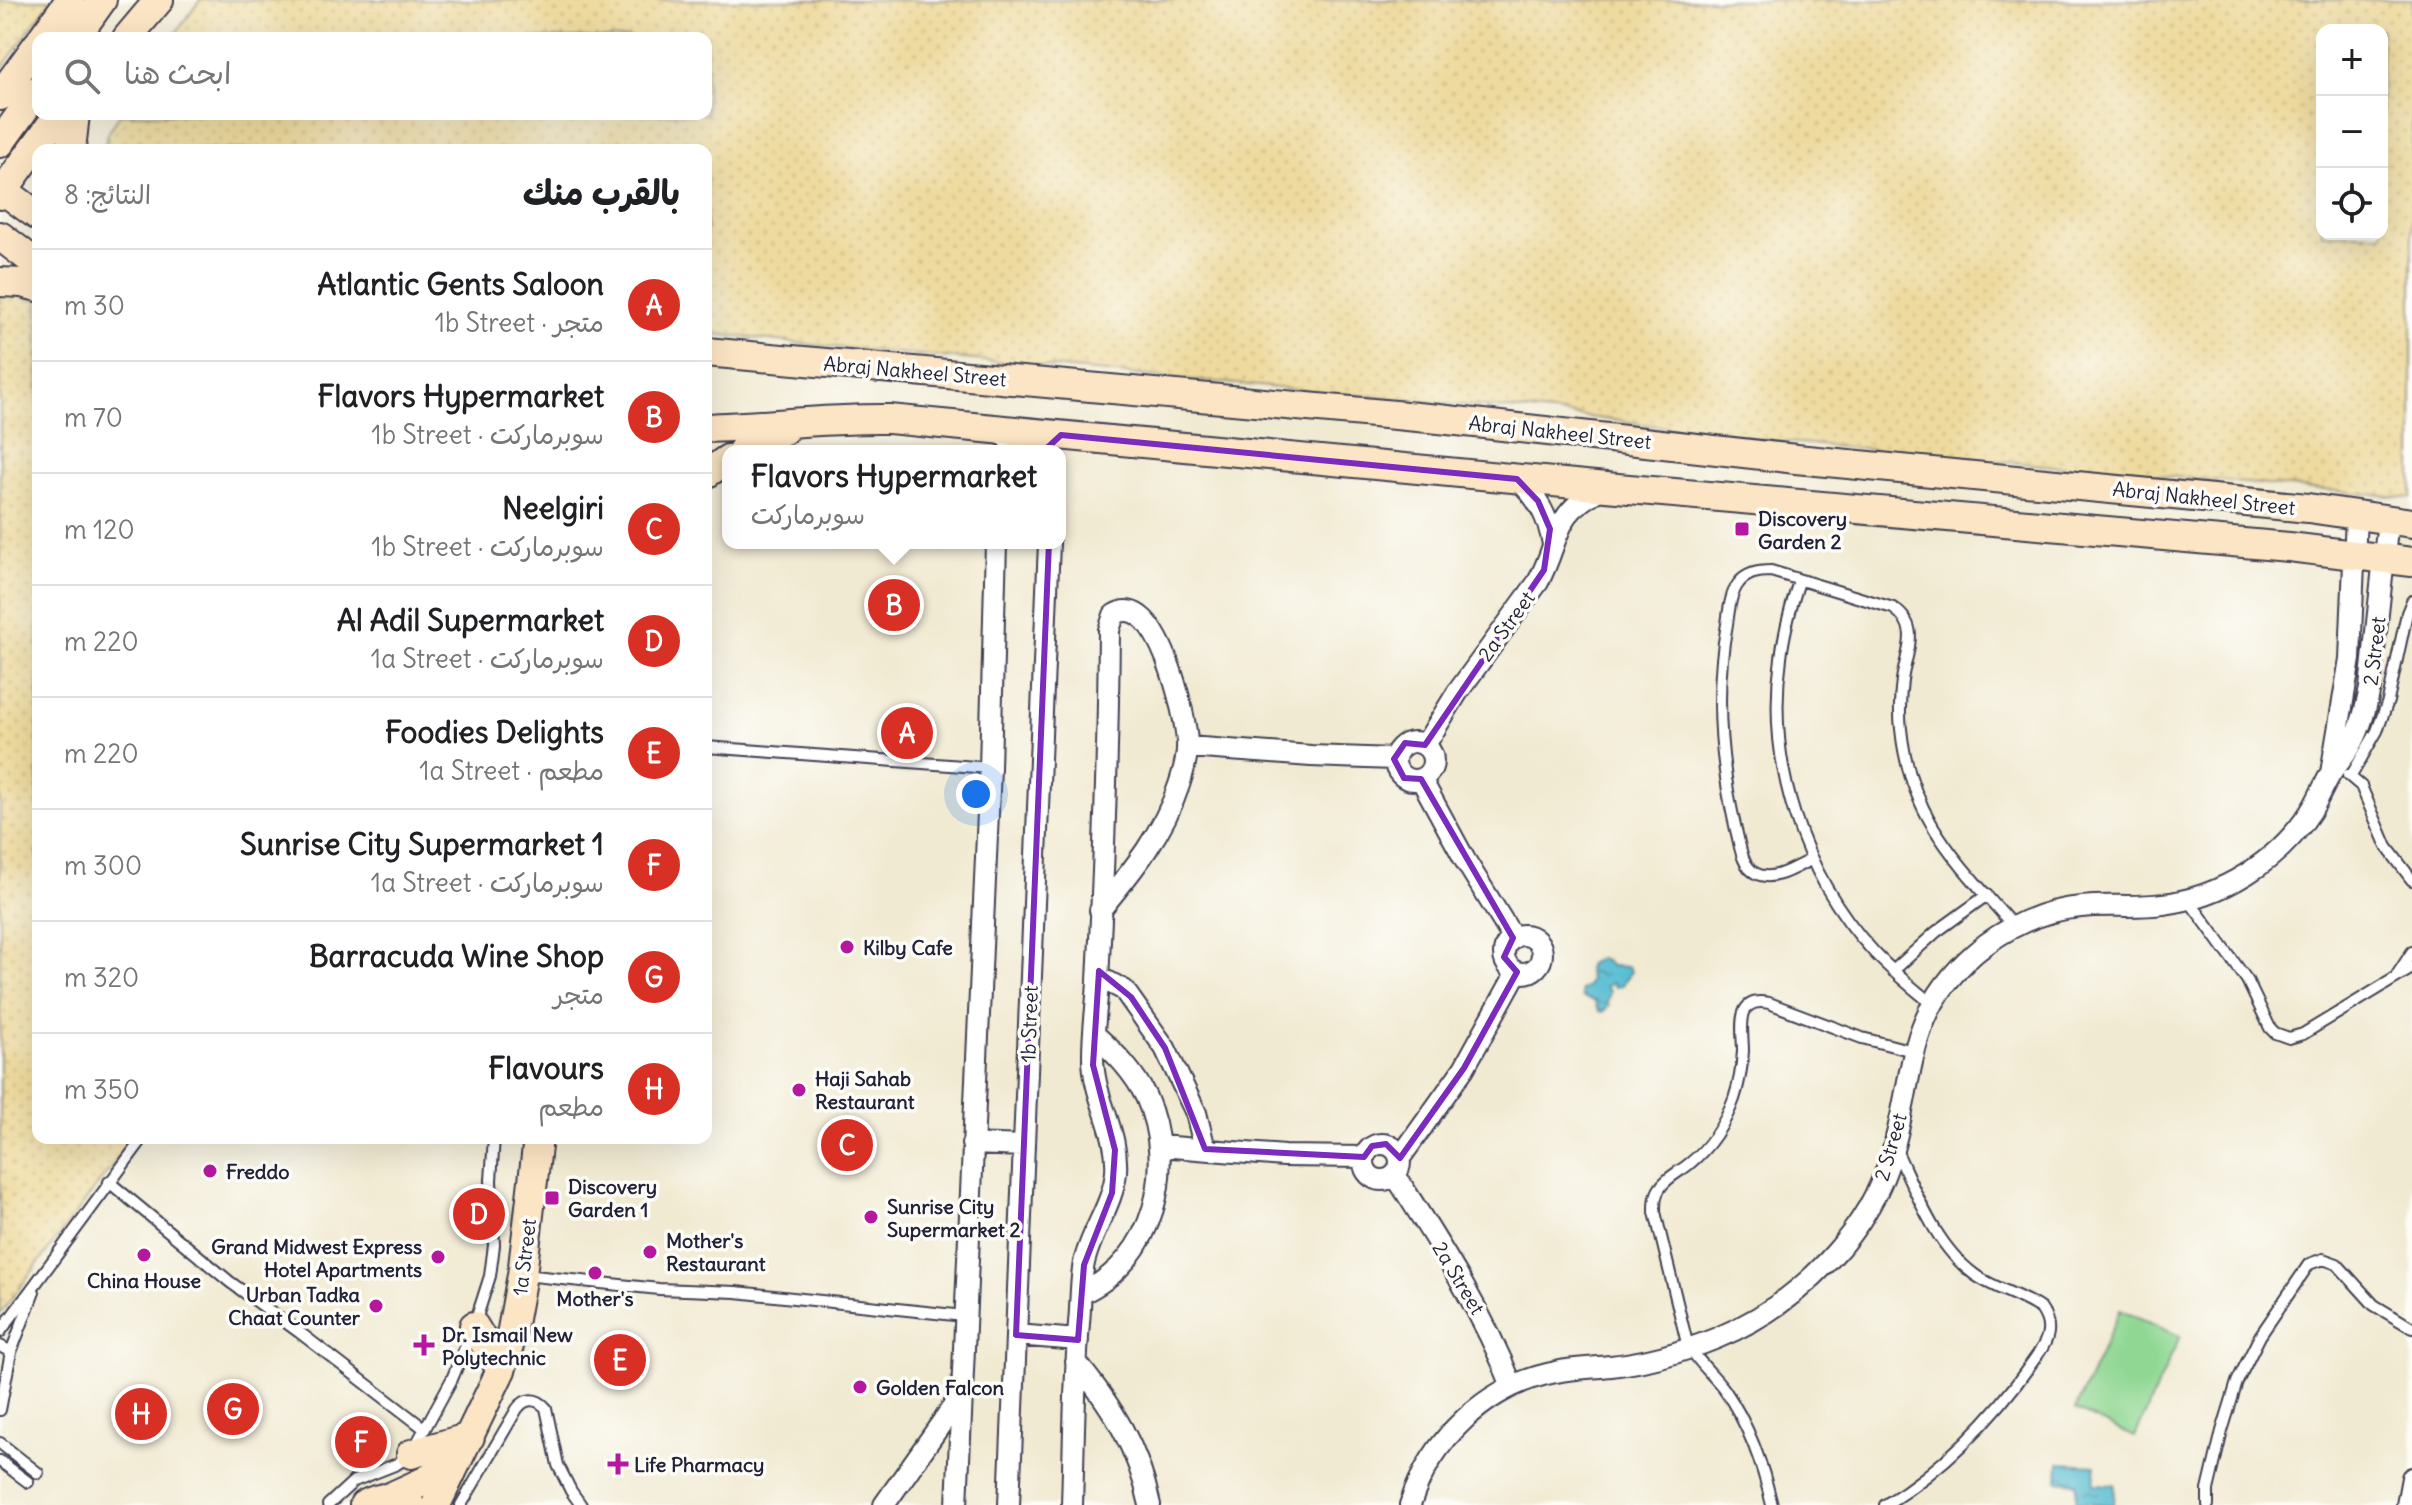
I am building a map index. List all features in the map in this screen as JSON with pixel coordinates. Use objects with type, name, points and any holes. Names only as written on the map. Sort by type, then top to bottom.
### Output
[{"type":"street","points":[[46,32],[70,0]]},
{"type":"street","points":[[79,32],[102,0]]},
{"type":"street","points":[[132,32],[159,0]]},
{"type":"street","points":[[0,96],[32,52]]},
{"type":"street","points":[[0,143],[32,98]]},
{"type":"street","points":[[36,144],[54,120]]},
{"type":"street","points":[[72,144],[74,120]]},
{"type":"street","points":[[32,150],[1,191],[32,212]]},
{"type":"street","points":[[0,236],[32,260]]},
{"type":"street","points":[[0,282],[32,286]]},
{"type":"street","name":"Abraj Nakheel Street","points":[[712,353],[1439,419],[1781,458],[2308,508],[2400,521]]},
{"type":"street","name":"Abraj Nakheel Street","points":[[712,428],[799,424],[830,419],[889,419],[996,429],[1053,443],[1517,479],[2289,547],[2398,561]]},
{"type":"street","points":[[755,445],[799,424]]},
{"type":"street","points":[[996,429],[1012,445]]},
{"type":"street","points":[[1517,479],[1538,501],[1553,544]]},
{"type":"street","name":"2a Street","points":[[1425,745],[1457,693],[1538,582],[1558,529],[1567,515],[1591,494],[1606,487]]},
{"type":"street","name":"2 Street","points":[[2341,774],[2356,515]]},
{"type":"street","name":"2 Street","points":[[1410,1505],[1429,1462],[1452,1431],[1479,1406],[1512,1386],[1554,1372],[1639,1362],[1720,1337],[1750,1322],[1787,1297],[1828,1260],[1868,1208],[1884,1178],[1921,1027],[1932,1004],[1975,952],[2014,927],[2048,913],[2066,909],[2166,904],[2188,899],[2231,883],[2269,858],[2300,827],[2341,774],[2365,711],[2398,561],[2400,521]]},
{"type":"street","points":[[957,1505],[990,768],[996,549]]},
{"type":"street","name":"1b Street","points":[[1009,1505],[1049,549]]},
{"type":"street","points":[[1072,1505],[1076,1362],[1087,1251],[1112,1193],[1116,1172],[1111,1129],[1094,1081],[1093,1050],[1109,700],[1109,630],[1114,615],[1127,610],[1135,611],[1142,618],[1169,664],[1179,691],[1188,747],[1179,784],[1165,820],[1146,853],[1100,910]]},
{"type":"street","points":[[1412,741],[1425,745],[1432,754],[1430,771],[1416,781],[1404,778],[1396,770],[1396,753],[1405,743],[1412,741]]},
{"type":"street","points":[[1188,747],[1394,759]]},
{"type":"street","points":[[1421,779],[1465,860],[1513,938]]},
{"type":"street","points":[[1519,935],[1532,937],[1542,954],[1537,967],[1524,973],[1517,972],[1506,963],[1504,957],[1508,943],[1519,935]]},
{"type":"street","points":[[1397,1166],[1392,1146],[1379,1143],[1372,1146],[1364,1157],[1363,1165],[1372,1178],[1388,1179],[1397,1166],[1464,1068],[1517,972]]},
{"type":"street","points":[[1098,981],[1109,982],[1124,990],[1165,1048],[1196,1113],[1205,1149]]},
{"type":"street","points":[[1082,1293],[1098,1286],[1122,1265],[1146,1228],[1158,1188],[1160,1146],[1145,1095],[1132,1072],[1095,1035]]},
{"type":"street","name":"1a Street","points":[[436,1505],[501,1370],[515,1321],[537,1144]]},
{"type":"street","points":[[972,1144],[1024,1146]]},
{"type":"street","points":[[1160,1146],[1284,1156],[1364,1157]]},
{"type":"street","name":"2a Street","points":[[1397,1166],[1489,1332],[1512,1386]]},
{"type":"street","points":[[474,1326],[501,1370]]},
{"type":"street","points":[[1016,1335],[1078,1340]]},
{"type":"street","points":[[1076,1362],[1107,1402],[1133,1446],[1150,1505]]},
{"type":"street","points":[[884,1505],[962,1394]]},
{"type":"street","points":[[418,1442],[464,1449]]},
{"type":"street","points":[[390,1502],[425,1481],[464,1449]]},
{"type":"street","points":[[2407,1505],[2412,1478]]},
{"type":"lane","points":[[1812,859],[1766,877],[1758,875],[1745,863],[1724,771],[1719,685],[1723,643],[1731,601],[1738,584],[1744,577],[1761,571],[1771,571],[1893,608],[1907,621],[1910,639],[1902,680],[1900,724],[1907,767],[1922,808],[1944,846],[2014,927]]},
{"type":"lane","points":[[1799,581],[1787,620],[1780,660],[1778,701],[1779,742],[1797,821],[1824,883],[1854,929],[1893,971],[1932,1004]]},
{"type":"lane","points":[[2412,601],[2388,701],[2377,731],[2341,774],[2364,793],[2387,847],[2412,880]]},
{"type":"lane","points":[[712,747],[990,768]]},
{"type":"lane","points":[[1893,971],[1936,932],[1987,895]]},
{"type":"lane","points":[[2188,899],[2247,980],[2270,1028],[2282,1037],[2303,1034],[2412,968]]},
{"type":"lane","points":[[2396,977],[2412,952]]},
{"type":"lane","points":[[1772,1505],[1762,1465],[1745,1424],[1723,1389],[1689,1348],[1655,1203],[1666,1181],[1709,1143],[1734,1100],[1743,1051],[1741,1026],[1744,1012],[1755,1003],[1769,1003],[1862,1038],[1913,1051]]},
{"type":"lane","points":[[0,1332],[138,1144]]},
{"type":"lane","name":"1a Street","points":[[418,1442],[452,1379],[474,1326],[492,1261],[494,1144]]},
{"type":"lane","points":[[1885,1505],[1926,1475],[1983,1423],[2024,1373],[2043,1346],[2049,1331],[2041,1309],[1972,1273],[1948,1247],[1930,1219],[1894,1146]]},
{"type":"lane","points":[[109,1182],[230,1282],[291,1326],[418,1442],[397,1464],[354,1481],[328,1505]]},
{"type":"lane","points":[[2208,1505],[2214,1463],[2237,1382],[2260,1336],[2309,1264],[2323,1259],[2337,1264],[2374,1305],[2412,1328]]},
{"type":"lane","points":[[0,1410],[11,1352],[27,1308],[49,1266]]},
{"type":"lane","points":[[522,1275],[659,1289],[736,1292],[964,1316]]},
{"type":"lane","points":[[0,1346],[11,1352]]},
{"type":"lane","points":[[461,1505],[521,1403],[534,1400],[546,1408],[558,1465],[581,1505]]},
{"type":"lane","points":[[0,1443],[38,1473]]},
{"type":"lane","points":[[0,1461],[28,1482]]},
{"type":"highlighted area","points":[[1061,435],[1517,479],[1538,501],[1550,529],[1544,570],[1425,745],[1405,743],[1394,759],[1404,778],[1421,779],[1513,938],[1504,957],[1517,972],[1464,1068],[1400,1158],[1386,1144],[1372,1146],[1364,1157],[1205,1149],[1165,1048],[1131,997],[1099,971],[1093,1065],[1115,1150],[1112,1193],[1084,1265],[1078,1340],[1016,1335],[1049,542],[1042,510],[1030,500],[1035,467],[1046,449]]},
{"type":"sand","points":[[0,0],[51,0],[0,71]]},
{"type":"sand","points":[[200,0],[2412,0],[2412,498],[1765,440],[1573,415],[712,334],[712,144],[105,144],[116,120],[712,120],[712,32],[176,32]]},
{"type":"sand","points":[[0,290],[32,298],[32,1144],[128,1144],[0,1314]]},
{"type":"green space","points":[[2120,1310],[2180,1336],[2135,1437],[2075,1410]]},
{"type":"water","points":[[1599,958],[1611,966],[1629,967],[1631,972],[1621,986],[1615,987],[1613,983],[1606,986],[1610,992],[1609,1005],[1603,1012],[1599,1011],[1594,1001],[1582,997],[1581,990],[1590,981],[1589,964]]},
{"type":"water","points":[[2059,1463],[2096,1465],[2094,1484],[2115,1485],[2114,1505],[2076,1502],[2077,1483],[2058,1481]]},
{"type":"place","name":"Discovery Garden 2","points":[[1742,529]]},
{"type":"place","name":"Flavors Hypermarket","points":[[894,605]]},
{"type":"place","name":"Atlantic Gents Saloon","points":[[907,733]]},
{"type":"place","name":"Kilby Cafe","points":[[847,947]]},
{"type":"place","name":"Haji Sahab Restaurant","points":[[799,1090]]},
{"type":"place","name":"Neelgiri","points":[[847,1145]]},
{"type":"place","name":"Freddo","points":[[210,1171]]},
{"type":"place","name":"Discovery Garden 1","points":[[552,1198]]},
{"type":"place","name":"Al Adil Supermarket","points":[[479,1214]]},
{"type":"place","name":"Sunrise City Supermarket 2","points":[[871,1217]]},
{"type":"place","name":"Mother's Restaurant","points":[[650,1252]]},
{"type":"place","name":"China House","points":[[144,1255]]},
{"type":"place","name":"Grand Midwest Express Hotel Apartments","points":[[438,1257]]},
{"type":"place","name":"Mother's","points":[[595,1273]]},
{"type":"place","name":"Urban Tadka Chaat Counter","points":[[376,1306]]},
{"type":"place","name":"Dr. Ismail New Polytechnic","points":[[424,1345]]},
{"type":"place","name":"Foodies Delights","points":[[620,1360]]},
{"type":"place","name":"Golden Falcon","points":[[860,1387]]},
{"type":"place","name":"Barracuda Wine Shop","points":[[233,1409]]},
{"type":"place","name":"Flavours","points":[[141,1414]]},
{"type":"place","name":"Sunrise City Supermarket 1","points":[[361,1442]]},
{"type":"place","name":"Life Pharmacy","points":[[618,1464]]}]
